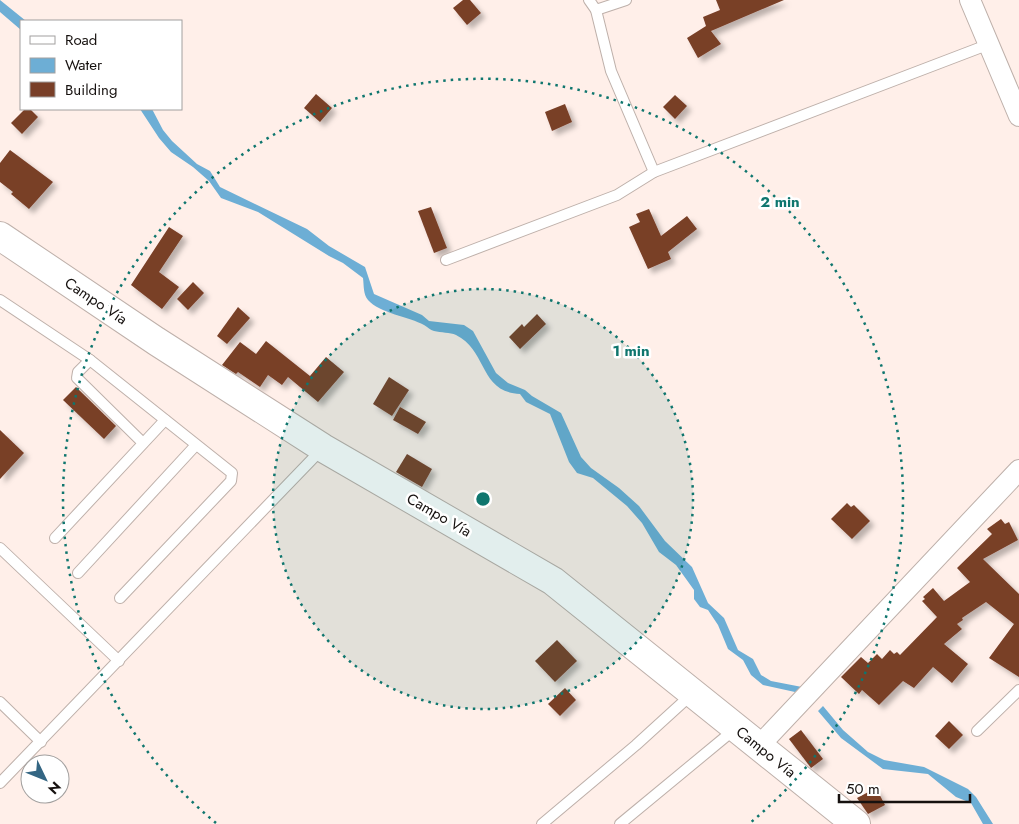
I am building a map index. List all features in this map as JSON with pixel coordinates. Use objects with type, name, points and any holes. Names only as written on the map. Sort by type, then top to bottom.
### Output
[{"type":"street","points":[[970,0],[987,45],[1019,116]]},
{"type":"street","name":"Campo Vía","points":[[0,236],[156,341],[323,448],[553,581],[856,824]]},
{"type":"street","points":[[759,746],[1019,470]]},
{"type":"lane","points":[[589,0],[596,10],[611,71],[654,172]]},
{"type":"lane","points":[[596,10],[626,0]]},
{"type":"lane","points":[[446,260],[617,195],[654,172],[987,45]]},
{"type":"lane","points":[[0,300],[90,360],[232,473],[231,481],[120,598]]},
{"type":"lane","points":[[90,360],[78,372],[77,378],[143,442]]},
{"type":"lane","points":[[55,538],[164,420]]},
{"type":"lane","points":[[78,573],[196,445]]},
{"type":"lane","points":[[0,783],[323,448]]},
{"type":"lane","points":[[0,548],[119,661]]},
{"type":"lane","points":[[977,731],[1019,690]]},
{"type":"lane","points":[[542,824],[693,694]]},
{"type":"lane","points":[[0,702],[41,742]]},
{"type":"lane","points":[[620,824],[736,728]]},
{"type":"water","points":[[0,0],[25,20],[20,20],[20,29],[0,12]]},
{"type":"water","points":[[141,110],[153,110],[163,130],[172,141],[197,164],[210,171],[220,187],[307,229],[329,246],[365,267],[374,294],[422,315],[429,321],[464,325],[473,331],[496,373],[508,383],[525,390],[561,413],[581,457],[591,468],[619,488],[639,506],[665,541],[692,567],[708,603],[724,618],[738,650],[753,659],[761,675],[771,681],[802,687],[795,692],[763,685],[751,675],[743,660],[728,649],[718,625],[708,610],[700,607],[694,599],[694,590],[676,565],[659,552],[642,523],[627,506],[593,478],[577,473],[569,462],[550,414],[526,402],[520,394],[507,392],[497,386],[490,379],[474,351],[466,342],[451,333],[433,331],[418,322],[379,308],[366,298],[363,278],[343,263],[258,212],[221,198],[209,181],[171,152],[159,138]]},
{"type":"water","points":[[823,706],[843,730],[868,752],[884,760],[924,767],[968,789],[976,797],[993,824],[983,824],[971,803],[956,797],[928,774],[883,769],[841,738],[818,711]]},
{"type":"building","points":[[463,0],[470,0],[481,13],[467,25],[453,8]]},
{"type":"building","points":[[716,0],[784,0],[711,31],[721,44],[698,58],[687,38],[706,26],[703,17],[720,10]]},
{"type":"building","points":[[316,94],[332,108],[320,122],[304,108]]},
{"type":"building","points":[[675,95],[687,106],[675,119],[663,107]]},
{"type":"building","points":[[565,104],[572,122],[552,131],[545,112]]},
{"type":"building","points":[[24,110],[31,110],[38,117],[22,134],[11,123]]},
{"type":"building","points":[[10,150],[53,182],[29,209],[11,194],[13,192],[0,182],[0,163]]},
{"type":"building","points":[[431,207],[447,248],[434,253],[418,211]]},
{"type":"building","points":[[649,209],[661,236],[687,216],[697,229],[668,252],[671,259],[648,269],[629,227],[640,222],[636,214]]},
{"type":"building","points":[[169,227],[183,236],[159,272],[179,287],[162,309],[131,285]]},
{"type":"building","points":[[193,282],[204,293],[188,310],[177,299]]},
{"type":"building","points":[[238,307],[250,318],[227,344],[217,336]]},
{"type":"building","points":[[537,314],[546,324],[520,349],[509,337],[522,324],[524,327]]},
{"type":"building","points":[[266,341],[310,376],[326,357],[344,372],[318,402],[288,377],[282,385],[268,375],[260,387],[238,372],[236,374],[222,365],[240,342],[256,354]]},
{"type":"building","points":[[389,377],[409,390],[392,416],[373,404]]},
{"type":"building","points":[[76,387],[116,426],[104,439],[63,400]]},
{"type":"building","points":[[400,407],[426,422],[418,434],[393,420]]},
{"type":"building","points":[[0,430],[24,453],[0,479]]},
{"type":"building","points":[[407,454],[432,469],[422,487],[396,472]]},
{"type":"building","points":[[847,503],[851,507],[854,505],[870,521],[852,539],[831,519]]},
{"type":"building","points":[[1001,519],[1005,524],[1009,522],[1018,540],[983,559],[1019,594],[1019,677],[989,658],[1014,624],[986,602],[962,618],[963,620],[957,624],[962,629],[944,644],[968,664],[952,683],[933,667],[914,688],[903,681],[879,705],[862,690],[859,694],[841,677],[861,657],[868,663],[877,654],[882,659],[890,650],[894,654],[897,652],[900,655],[937,617],[922,601],[925,599],[923,597],[933,588],[944,601],[970,582],[957,568],[992,534],[987,529]]},
{"type":"building","points":[[557,640],[577,661],[555,682],[535,661]]},
{"type":"building","points":[[565,688],[576,700],[560,716],[548,704]]},
{"type":"building","points":[[949,721],[963,735],[949,749],[935,736]]},
{"type":"building","points":[[801,730],[823,759],[811,768],[789,739]]},
{"type":"building","points":[[876,788],[885,805],[868,814],[857,798]]}]
